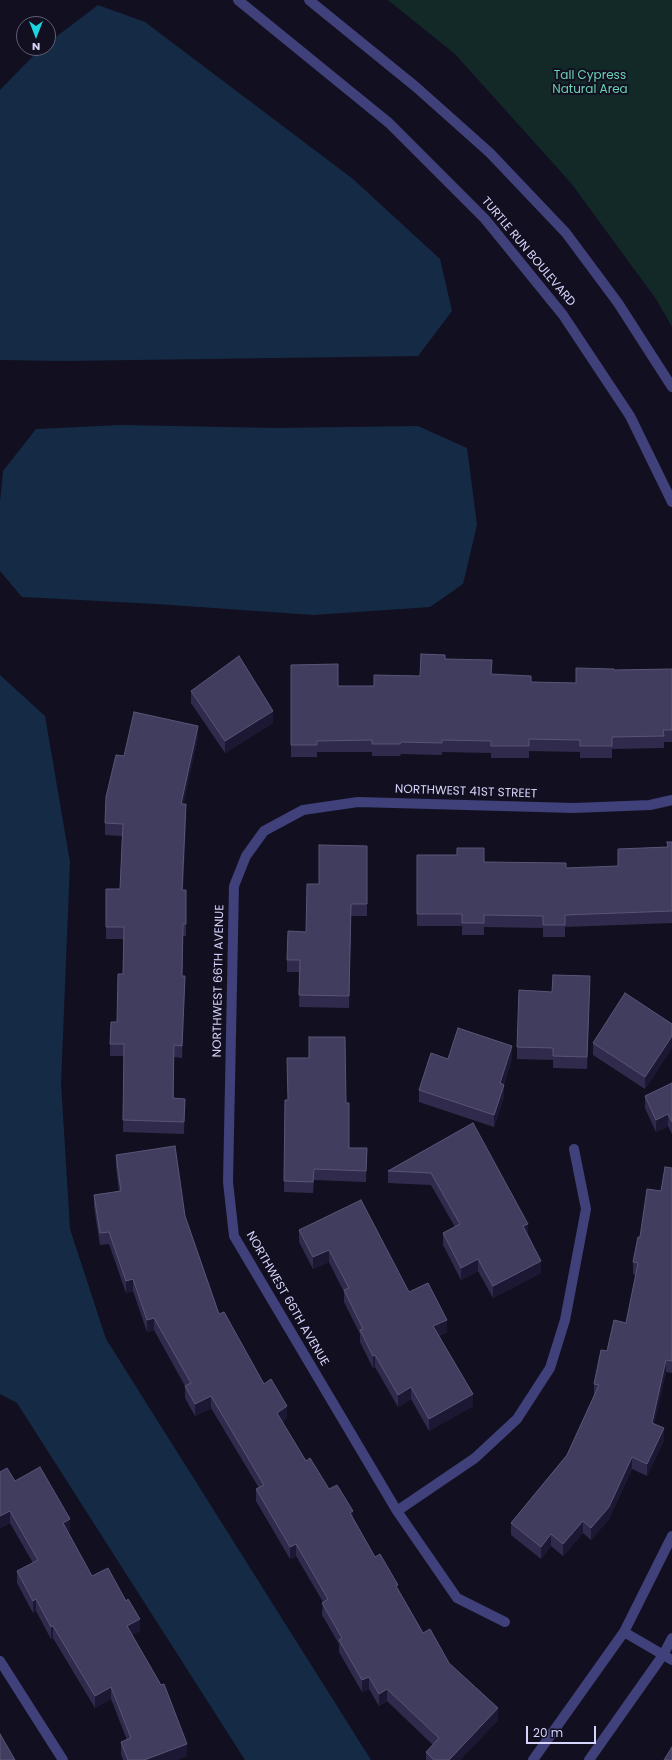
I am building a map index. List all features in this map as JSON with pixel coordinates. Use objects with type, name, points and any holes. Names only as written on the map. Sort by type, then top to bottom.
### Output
[{"type":"street","name":"TURTLE RUN BOULEVARD","points":[[238,0],[389,123],[485,218],[563,315],[630,416],[672,502]]},
{"type":"street","points":[[309,0],[416,87],[490,153],[566,233],[618,303],[672,387]]},
{"type":"street","name":"NORTHWEST 41ST STREET","points":[[264,832],[303,810],[358,802],[574,808],[650,805],[672,800]]},
{"type":"street","name":"NORTHWEST 66TH AVENUE","points":[[264,832],[246,856],[234,886],[228,1182],[234,1236],[397,1511],[457,1598],[505,1622]]},
{"type":"street","points":[[397,1511],[475,1458],[517,1419],[550,1368],[565,1320],[586,1209],[574,1149]]},
{"type":"street","points":[[533,1760],[624,1632],[672,1536]]},
{"type":"street","points":[[624,1632],[672,1660]]},
{"type":"street","points":[[589,1760],[663,1655],[672,1638]]},
{"type":"street","points":[[0,1661],[63,1760]]},
{"type":"green space","name":"Tall Cypress Natural Area","points":[[388,0],[672,0],[672,327],[656,299],[571,183],[455,54]]},
{"type":"water","points":[[98,5],[145,22],[353,179],[440,259],[452,311],[418,356],[64,361],[0,360],[0,90],[33,56],[56,56],[56,37]]},
{"type":"water","points":[[122,425],[276,428],[418,426],[467,448],[477,525],[463,584],[430,607],[313,615],[157,604],[22,597],[0,571],[0,502],[3,471],[36,429]]},
{"type":"water","points":[[0,675],[45,716],[70,862],[61,1083],[70,1229],[106,1339],[371,1760],[245,1760],[17,1403],[0,1394]]},
{"type":"building","points":[[421,654],[445,655],[445,659],[492,660],[491,674],[531,676],[531,682],[576,683],[576,668],[614,670],[672,669],[672,730],[663,730],[664,736],[612,737],[612,746],[580,746],[580,740],[529,739],[529,746],[491,746],[491,741],[442,740],[442,743],[401,742],[400,744],[372,744],[372,740],[317,741],[317,745],[291,745],[291,665],[338,664],[338,686],[374,686],[374,675],[420,676]]},
{"type":"building","points":[[239,656],[273,711],[225,741],[191,691]]},
{"type":"building","points":[[134,712],[198,726],[181,804],[186,804],[182,890],[186,890],[186,924],[183,924],[182,976],[185,976],[182,1046],[174,1045],[173,1098],[185,1099],[184,1122],[123,1120],[124,1044],[110,1044],[111,1022],[117,1022],[118,974],[123,974],[124,927],[106,927],[106,889],[120,889],[123,824],[105,823],[106,797],[116,755],[124,756]]},
{"type":"building","points":[[667,842],[672,842],[672,911],[565,915],[565,925],[543,925],[543,916],[484,915],[484,923],[462,923],[462,914],[417,914],[417,855],[457,855],[457,848],[484,848],[484,862],[566,863],[566,868],[618,866],[618,849],[668,847]]},
{"type":"building","points":[[319,845],[367,846],[367,904],[351,904],[349,996],[299,995],[300,960],[287,960],[288,931],[306,932],[307,884],[319,884]]},
{"type":"building","points":[[553,975],[590,976],[587,1057],[553,1056],[553,1048],[517,1047],[519,990],[552,992]]},
{"type":"building","points":[[625,993],[672,1024],[672,1036],[645,1077],[593,1043]]},
{"type":"building","points":[[458,1028],[512,1046],[500,1083],[504,1085],[494,1115],[419,1090],[431,1053],[448,1059]]},
{"type":"building","points":[[309,1037],[345,1037],[346,1103],[349,1103],[349,1148],[367,1148],[366,1171],[314,1169],[313,1182],[284,1181],[285,1100],[288,1100],[287,1058],[309,1058]]},
{"type":"building","points":[[672,1083],[672,1122],[668,1114],[656,1120],[645,1096]]},
{"type":"building","points":[[473,1123],[528,1224],[523,1226],[541,1261],[493,1286],[478,1259],[461,1268],[443,1233],[460,1224],[431,1173],[388,1171]]},
{"type":"building","points":[[175,1146],[185,1216],[219,1314],[224,1312],[264,1384],[271,1379],[287,1406],[277,1413],[306,1461],[310,1458],[329,1489],[337,1485],[353,1511],[350,1513],[375,1557],[380,1554],[398,1585],[396,1586],[423,1633],[430,1629],[449,1663],[498,1708],[449,1760],[434,1760],[426,1752],[439,1738],[387,1689],[379,1694],[369,1677],[362,1680],[339,1640],[342,1638],[322,1603],[328,1599],[296,1544],[290,1547],[256,1489],[264,1485],[211,1396],[195,1404],[185,1386],[191,1383],[154,1318],[147,1320],[133,1279],[126,1281],[109,1232],[100,1233],[94,1195],[121,1191],[116,1155]]},
{"type":"building","points":[[665,1167],[672,1168],[672,1361],[666,1360],[652,1423],[664,1428],[647,1464],[632,1457],[609,1507],[591,1528],[583,1521],[563,1544],[551,1534],[541,1547],[511,1523],[567,1455],[599,1385],[594,1384],[601,1350],[607,1351],[614,1320],[626,1323],[638,1263],[633,1262],[638,1237],[640,1237],[647,1189],[661,1191]]},
{"type":"building","points":[[361,1200],[409,1292],[428,1283],[447,1320],[433,1326],[473,1394],[429,1419],[411,1387],[398,1395],[375,1355],[373,1356],[360,1330],[363,1329],[344,1290],[349,1288],[329,1250],[313,1257],[299,1230]]},
{"type":"building","points":[[40,1467],[70,1519],[63,1523],[92,1576],[108,1568],[126,1601],[128,1599],[140,1619],[127,1626],[161,1685],[164,1684],[187,1744],[144,1760],[128,1760],[121,1742],[131,1738],[111,1687],[95,1696],[53,1626],[51,1627],[36,1599],[33,1601],[17,1571],[38,1560],[10,1511],[0,1516],[0,1472],[7,1468],[15,1481]]},
{"type":"building","points":[[0,1734],[15,1760],[0,1760]]},
{"type":"building","points":[[672,1747],[672,1760],[664,1760]]}]
